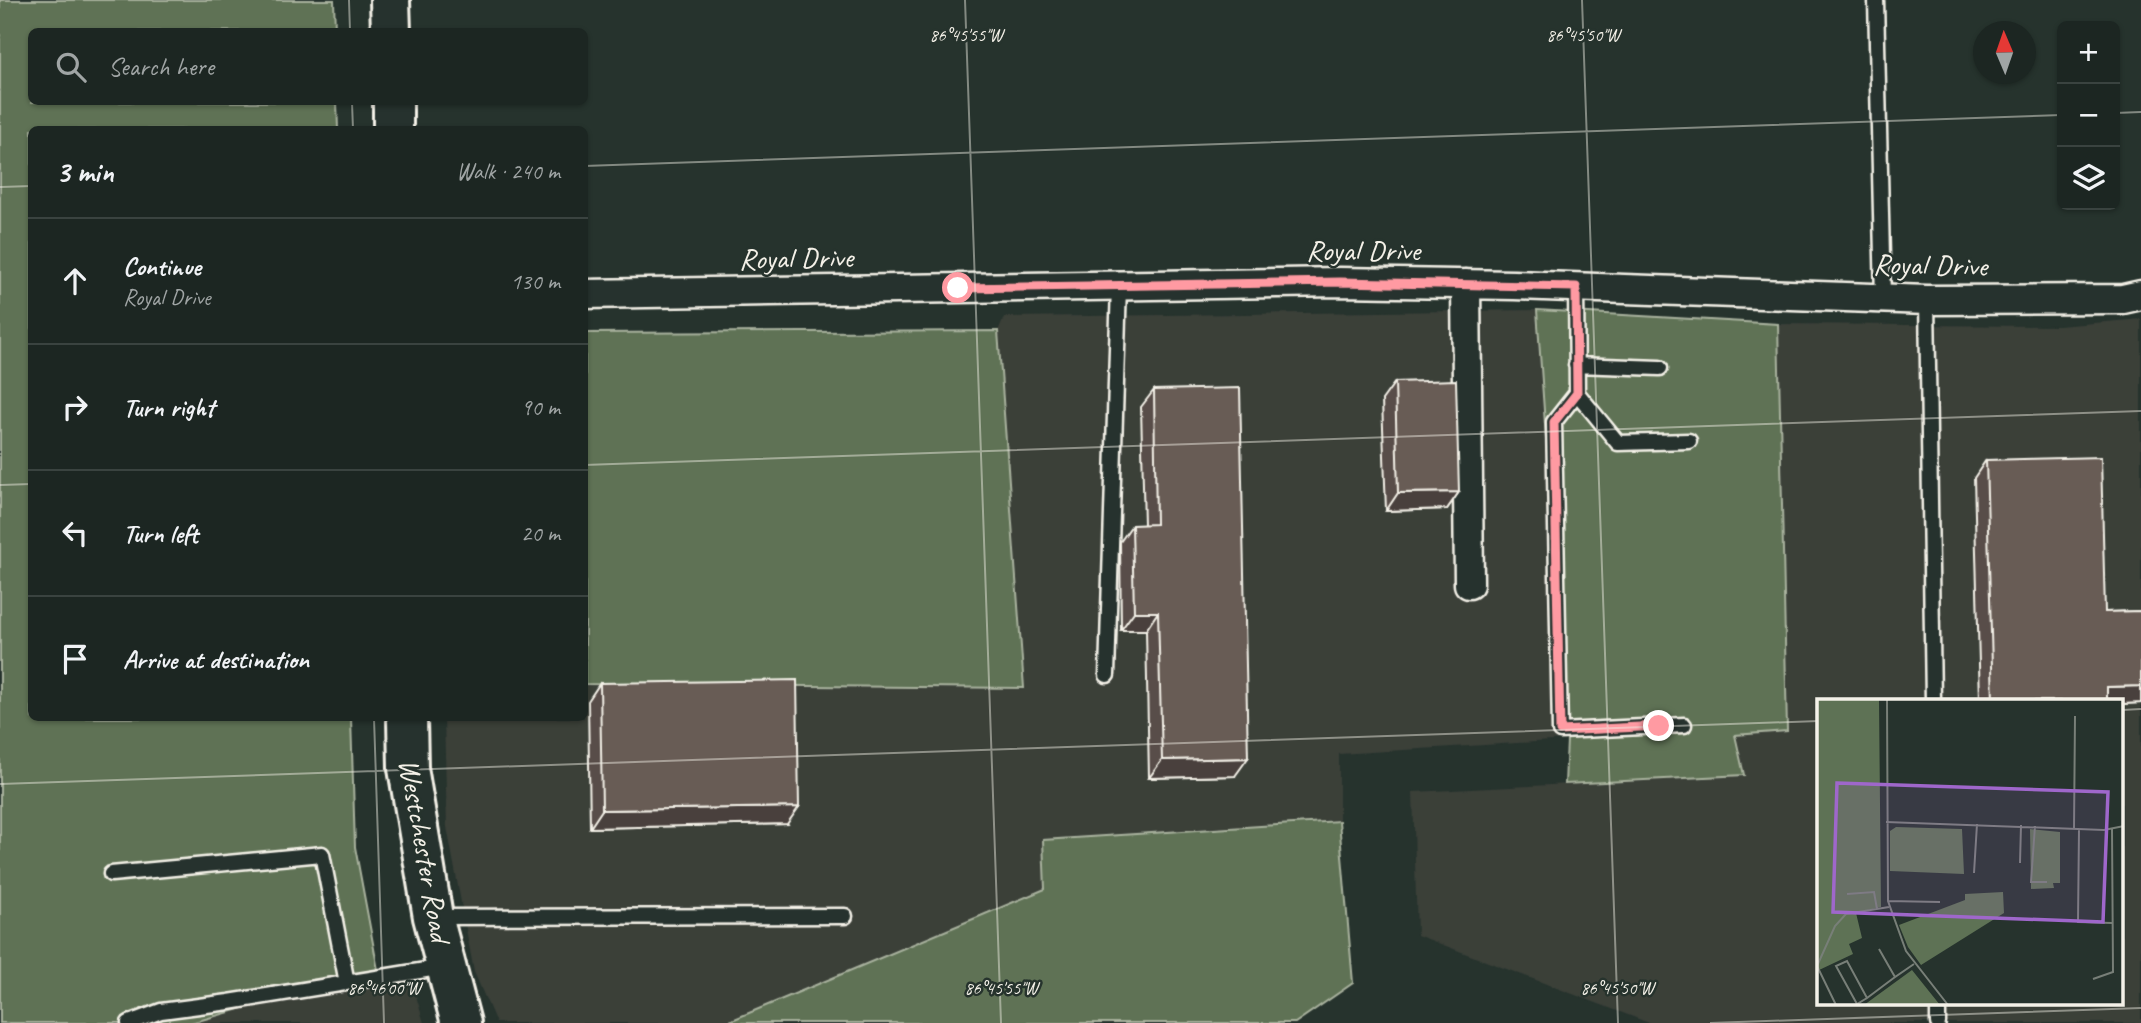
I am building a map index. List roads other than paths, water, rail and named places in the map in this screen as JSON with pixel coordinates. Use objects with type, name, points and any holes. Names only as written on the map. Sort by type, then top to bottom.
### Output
[{"type":"street","points":[[390,0],[391,28]]},
{"type":"street","points":[[393,105],[393,126]]},
{"type":"street","name":"Royal Drive","points":[[588,294],[1340,282],[1576,287],[1927,300],[2123,299],[2141,295]]},
{"type":"street","points":[[1466,284],[1469,584]]},
{"type":"street","name":"Westchester Road","points":[[407,721],[408,768],[433,917],[461,1023]]},
{"type":"lane","points":[[1876,0],[1883,299]]},
{"type":"lane","points":[[1107,675],[1119,285]]},
{"type":"lane","points":[[1576,287],[1577,393],[1618,443],[1689,441]]},
{"type":"lane","points":[[1927,300],[1933,699]]},
{"type":"lane","points":[[1576,365],[1660,368]]},
{"type":"lane","points":[[1577,393],[1554,422],[1560,731],[1684,725]]},
{"type":"lane","points":[[111,874],[322,854],[347,983]]},
{"type":"lane","points":[[433,917],[845,916]]},
{"type":"lane","points":[[129,1023],[160,1011],[446,967]]}]
